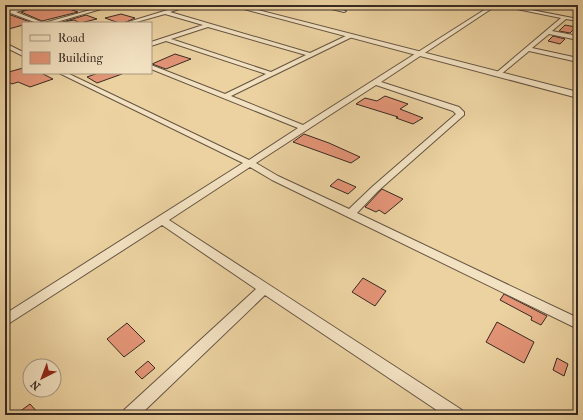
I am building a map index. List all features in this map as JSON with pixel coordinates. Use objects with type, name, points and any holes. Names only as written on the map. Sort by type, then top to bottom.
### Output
[{"type":"street","points":[[12,11],[39,5]]},
{"type":"street","points":[[51,22],[113,5]]},
{"type":"street","points":[[131,22],[189,5]]},
{"type":"street","points":[[232,5],[578,95]]},
{"type":"street","points":[[249,9],[262,5]]},
{"type":"street","points":[[317,5],[344,11]]},
{"type":"street","points":[[5,321],[495,5]]},
{"type":"street","points":[[499,5],[578,20]]},
{"type":"street","points":[[5,9],[40,22]]},
{"type":"street","points":[[164,12],[311,55]]},
{"type":"street","points":[[498,74],[564,18]]},
{"type":"street","points":[[152,44],[208,25]]},
{"type":"street","points":[[549,32],[578,38]]},
{"type":"street","points":[[226,96],[350,36]]},
{"type":"street","points":[[165,39],[271,74]]},
{"type":"street","points":[[5,45],[22,54]]},
{"type":"street","points":[[527,49],[578,60]]},
{"type":"street","points":[[152,67],[304,128]]},
{"type":"street","points":[[67,74],[249,163],[275,178],[578,324]]},
{"type":"street","points":[[350,214],[460,115],[460,112],[456,109],[375,82]]},
{"type":"street","points":[[161,220],[457,415]]},
{"type":"street","points":[[129,415],[264,289]]},
{"type":"building","points":[[42,5],[58,5],[78,12],[42,21],[21,12]]},
{"type":"building","points":[[5,14],[30,22],[22,22],[22,25],[5,30]]},
{"type":"building","points":[[121,14],[135,18],[126,22],[116,22],[105,18]]},
{"type":"building","points":[[86,15],[97,19],[84,22],[74,20],[62,22]]},
{"type":"building","points":[[565,25],[576,27],[570,33],[559,31]]},
{"type":"building","points":[[553,36],[565,39],[560,44],[548,41]]},
{"type":"building","points":[[175,54],[191,59],[166,69],[152,64]]},
{"type":"building","points":[[22,68],[22,74],[43,74],[53,79],[30,87],[18,82],[12,84],[5,80],[5,73]]},
{"type":"building","points":[[95,74],[122,74],[97,83],[87,77]]},
{"type":"building","points":[[385,96],[408,104],[400,109],[423,118],[413,124],[396,118],[398,117],[356,104],[365,98],[377,101]]},
{"type":"building","points":[[304,134],[360,157],[351,163],[293,142]]},
{"type":"building","points":[[338,179],[356,187],[348,194],[330,186]]},
{"type":"building","points":[[382,189],[403,199],[385,214],[379,210],[376,212],[365,207]]},
{"type":"building","points":[[363,278],[386,291],[375,306],[352,292]]},
{"type":"building","points":[[504,294],[547,316],[541,325],[531,320],[532,317],[500,300]]},
{"type":"building","points":[[497,322],[534,342],[524,363],[486,342]]},
{"type":"building","points":[[127,323],[145,341],[124,357],[107,339]]},
{"type":"building","points":[[557,358],[568,364],[564,376],[553,370]]},
{"type":"building","points":[[148,361],[155,368],[142,379],[135,372]]},
{"type":"building","points":[[30,404],[40,415],[15,415]]}]
